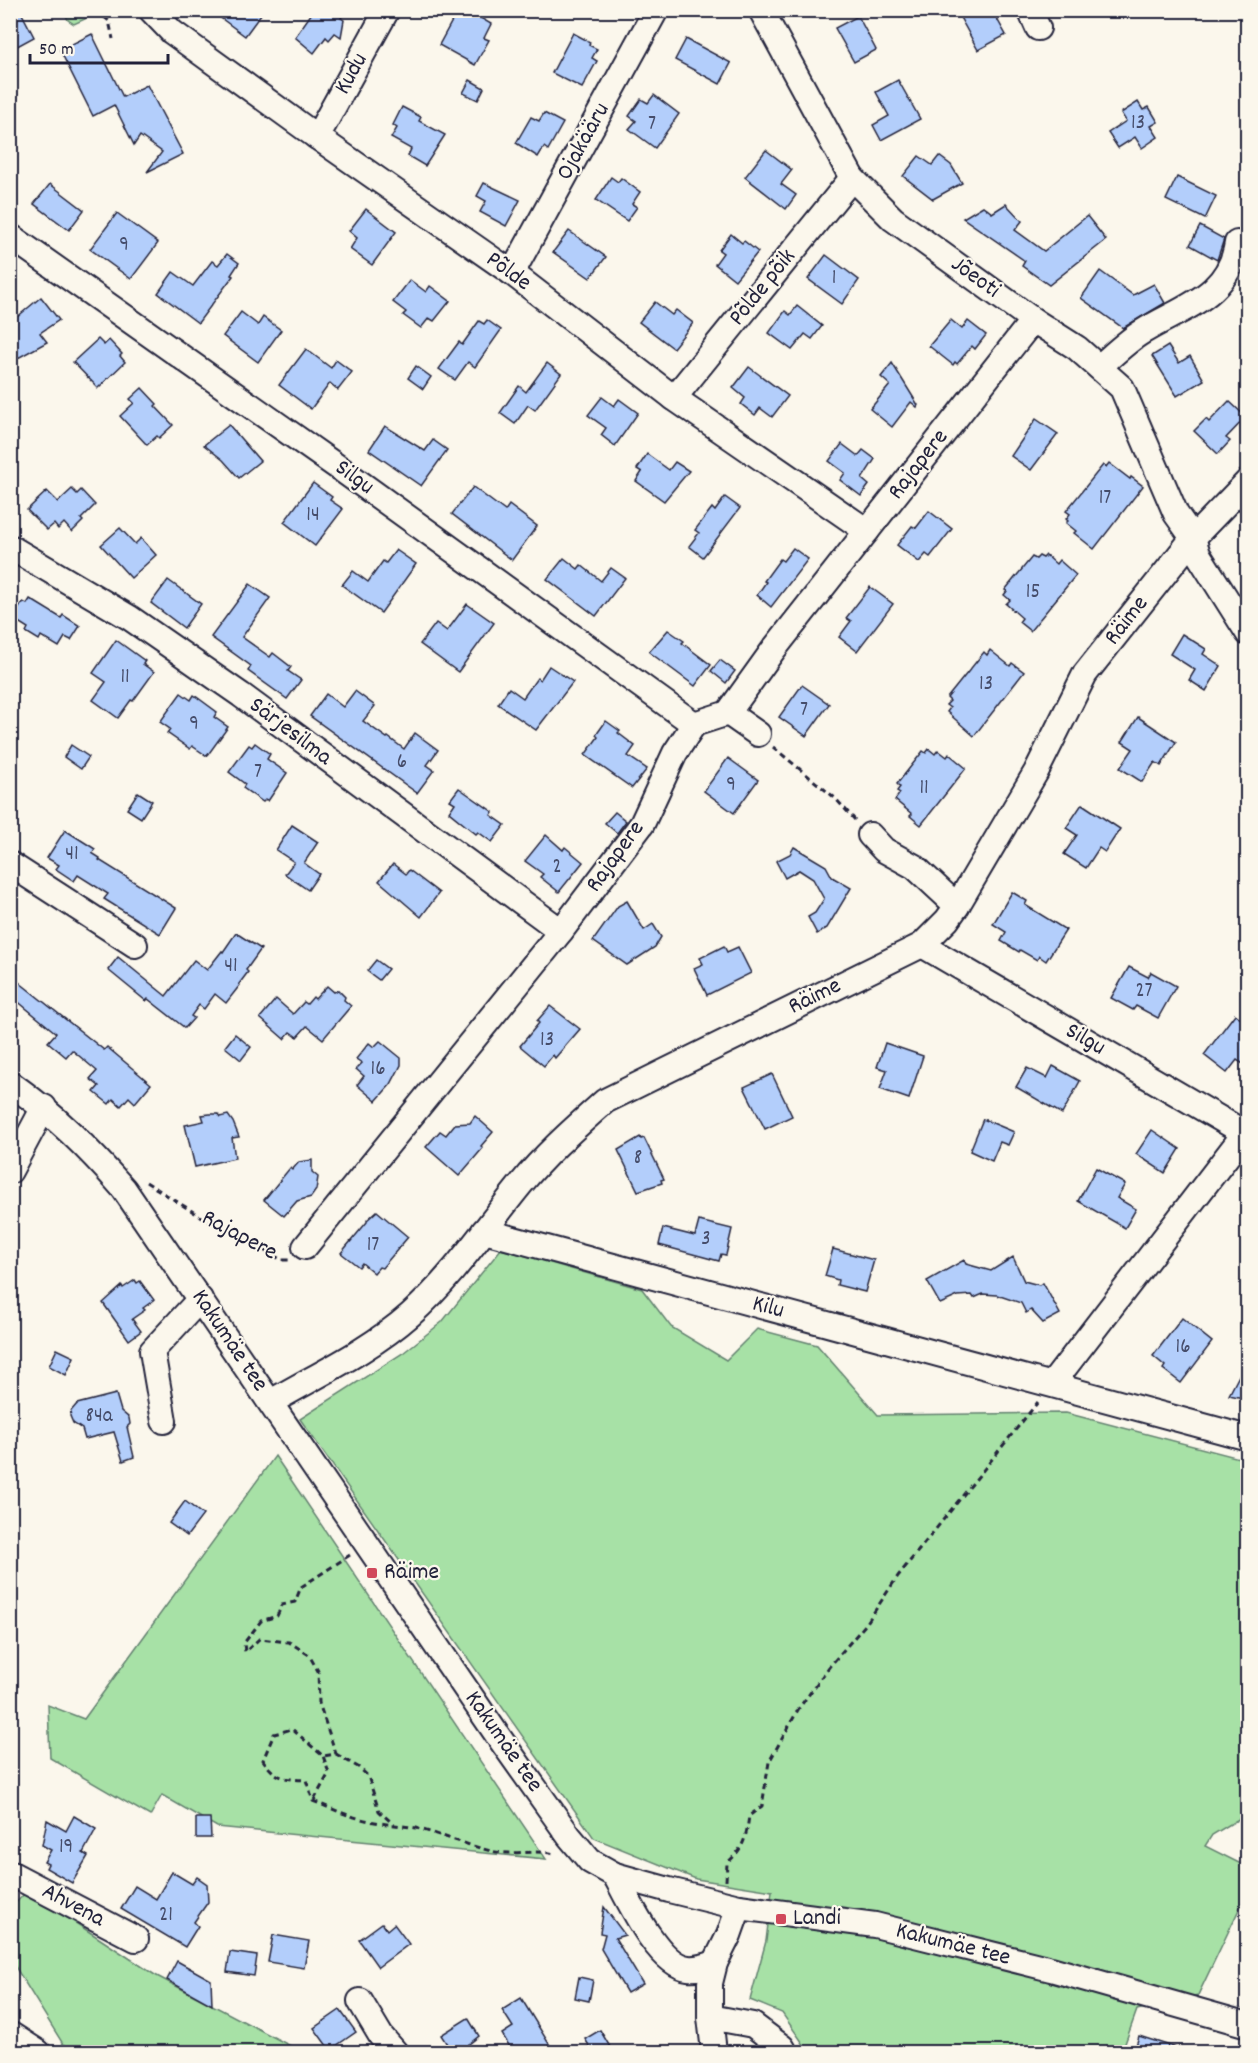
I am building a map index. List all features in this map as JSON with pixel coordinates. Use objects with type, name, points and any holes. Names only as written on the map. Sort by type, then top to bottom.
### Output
[{"type":"street","name":"Põlde","points":[[151,10],[172,32],[317,137],[512,273],[674,398],[867,531]]},
{"type":"street","name":"Kudu","points":[[317,137],[387,10]]},
{"type":"street","name":"Ojakääru","points":[[512,273],[656,10]]},
{"type":"street","name":"Jõeoti","points":[[761,10],[852,178],[893,219],[1033,320],[1077,348],[1122,388],[1176,514],[1193,538],[1198,554],[1248,633]]},
{"type":"street","name":"Põlde põik","points":[[674,398],[852,178]]},
{"type":"street","points":[[1098,367],[1141,332],[1205,298],[1226,275],[1235,257],[1237,243]]},
{"type":"street","name":"Silgu","points":[[14,245],[342,470],[694,724]]},
{"type":"street","name":"Rajapere","points":[[728,713],[774,649],[1033,320]]},
{"type":"street","name":"Räime","points":[[271,1402],[381,1338],[409,1316],[436,1290],[522,1182],[605,1101],[922,945],[947,920],[957,906],[1036,772],[1085,675],[1193,538],[1248,481]]},
{"type":"street","name":"Särjesilma","points":[[10,547],[130,618],[231,689],[561,931]]},
{"type":"street","points":[[694,724],[728,713],[758,734]]},
{"type":"street","name":"Rajapere","points":[[305,1247],[561,931],[642,824],[675,753],[694,724]]},
{"type":"street","points":[[870,835],[884,850],[915,867],[957,906]]},
{"type":"street","points":[[10,864],[135,945]]},
{"type":"street","name":"Silgu","points":[[922,945],[1247,1133]]},
{"type":"street","name":"Kakumäe tee","points":[[10,1083],[44,1107],[98,1158],[124,1189],[498,1736],[569,1836],[590,1861],[615,1875],[733,1905],[875,1925],[1051,1969],[1248,2025]]},
{"type":"street","points":[[10,1172],[44,1107]]},
{"type":"street","points":[[1052,1384],[1247,1133]]},
{"type":"street","name":"Kilu","points":[[484,1231],[1248,1438]]},
{"type":"street","points":[[164,1421],[152,1351],[200,1299]]},
{"type":"street","name":"Ahvena","points":[[10,1873],[136,1939]]},
{"type":"street","points":[[615,1875],[641,1926],[652,1941],[676,1964],[686,1968],[700,1968],[715,1963]]},
{"type":"street","points":[[714,2052],[710,2017],[710,1983],[733,1905]]},
{"type":"street","points":[[360,2001],[381,2036],[395,2052]]},
{"type":"street","points":[[710,2017],[753,2025],[782,2047],[785,2052]]},
{"type":"street","points":[[10,2034],[38,2052]]},
{"type":"path","points":[[96,10],[109,21],[113,39]]},
{"type":"path","points":[[758,734],[835,798],[870,835]]},
{"type":"path","name":"Rajapere","points":[[142,1179],[203,1218],[282,1260],[295,1257],[305,1247]]},
{"type":"path","points":[[733,1905],[725,1891],[727,1863],[746,1840],[749,1816],[762,1806],[769,1762],[799,1708],[829,1667],[866,1624],[898,1576],[1052,1384]]},
{"type":"path","points":[[336,1754],[319,1703],[318,1671],[309,1655],[289,1642],[259,1640],[245,1652],[244,1643],[261,1621],[277,1616],[282,1605],[295,1602],[301,1587],[356,1551]]},
{"type":"path","points":[[314,1801],[329,1773],[323,1756],[292,1729],[274,1734],[263,1760],[272,1773],[288,1779],[306,1780],[314,1801],[363,1819],[393,1823]]},
{"type":"path","points":[[323,1756],[336,1754],[368,1776],[379,1811],[400,1827],[417,1828],[493,1851],[525,1854],[544,1852],[561,1855]]},
{"type":"green space","points":[[64,11],[88,11],[85,19],[74,24],[68,20]]},
{"type":"green space","points":[[501,1249],[642,1289],[671,1327],[726,1360],[757,1329],[817,1345],[878,1415],[1066,1413],[1247,1460],[1247,1814],[1212,1835],[1205,1846],[1247,1867],[1247,1890],[1198,1995],[1137,2010],[1122,2052],[809,2052],[782,2013],[750,2000],[766,1941],[772,1891],[696,1879],[594,1838],[300,1419],[403,1353],[442,1322]]},
{"type":"green space","points":[[275,1456],[546,1859],[217,1827],[162,1795],[150,1816],[50,1758],[48,1705],[84,1719]]},
{"type":"green space","points":[[27,1891],[155,1975],[302,2052],[77,2052],[63,2044],[11,1960],[11,1908]]},
{"type":"building","points":[[10,10],[20,10],[34,37],[10,50]]},
{"type":"building","points":[[210,10],[264,10],[245,36]]},
{"type":"building","points":[[314,10],[346,10],[341,18],[344,20],[341,37],[335,33],[329,40],[326,37],[314,53],[295,37]]},
{"type":"building","points":[[458,10],[467,10],[491,24],[484,38],[489,40],[475,65],[439,45]]},
{"type":"building","points":[[956,10],[992,10],[1006,35],[978,50]]},
{"type":"building","points":[[858,16],[876,50],[854,62],[835,28]]},
{"type":"building","points":[[573,33],[590,42],[589,45],[597,49],[592,58],[597,61],[582,88],[552,73]]},
{"type":"building","points":[[92,34],[123,97],[147,85],[183,154],[147,172],[162,152],[140,136],[134,145],[114,105],[93,116],[60,50]]},
{"type":"building","points":[[686,39],[731,63],[720,84],[675,60]]},
{"type":"building","points":[[470,80],[484,88],[478,100],[463,93]]},
{"type":"building","points":[[898,80],[920,119],[881,140],[873,125],[889,116],[876,92]]},
{"type":"building","points":[[654,95],[679,114],[655,148],[629,129],[636,121],[629,116],[641,99],[648,103]]},
{"type":"building","points":[[1138,102],[1143,110],[1149,107],[1158,122],[1151,126],[1158,137],[1142,148],[1135,137],[1118,148],[1108,133],[1126,121],[1121,113]]},
{"type":"building","points":[[402,107],[421,117],[419,121],[445,135],[425,166],[408,156],[411,149],[391,138],[397,128],[393,125]]},
{"type":"building","points":[[544,113],[563,123],[548,150],[544,147],[538,157],[516,143],[531,117],[539,121]]},
{"type":"building","points":[[766,150],[792,170],[781,184],[796,195],[786,209],[745,177]]},
{"type":"building","points":[[919,156],[932,165],[939,156],[951,165],[962,183],[933,199],[903,176]]},
{"type":"building","points":[[611,177],[618,182],[621,178],[640,192],[632,204],[637,207],[627,221],[596,200]]},
{"type":"building","points":[[1177,177],[1216,196],[1205,219],[1166,200]]},
{"type":"building","points":[[484,183],[520,200],[506,226],[480,212],[486,201],[477,196]]},
{"type":"building","points":[[50,184],[84,210],[69,230],[34,204]]},
{"type":"building","points":[[1006,204],[1022,221],[1015,230],[1044,251],[1087,216],[1106,240],[1049,285],[1022,266],[1025,261],[963,218],[983,206],[992,213]]},
{"type":"building","points":[[366,209],[396,232],[372,265],[350,249],[357,238],[349,231]]},
{"type":"building","points":[[117,213],[158,243],[131,279],[90,249]]},
{"type":"building","points":[[1200,226],[1224,239],[1217,260],[1190,245]]},
{"type":"building","points":[[569,231],[606,257],[590,278],[553,252]]},
{"type":"building","points":[[731,234],[758,252],[735,280],[715,264],[723,253],[719,250]]},
{"type":"building","points":[[227,254],[239,263],[231,275],[233,276],[198,323],[158,293],[173,272],[193,286],[212,261],[218,265]]},
{"type":"building","points":[[826,255],[859,280],[842,304],[808,279]]},
{"type":"building","points":[[1100,271],[1133,295],[1154,284],[1165,303],[1123,328],[1081,298]]},
{"type":"building","points":[[410,280],[426,292],[430,286],[450,301],[434,321],[429,318],[421,328],[403,315],[406,312],[393,302]]},
{"type":"building","points":[[41,297],[59,320],[40,333],[47,342],[18,358],[10,344],[10,323]]},
{"type":"building","points":[[655,302],[672,315],[676,310],[693,323],[673,348],[639,322]]},
{"type":"building","points":[[797,306],[822,326],[812,339],[805,334],[792,350],[769,333],[785,311],[790,315]]},
{"type":"building","points":[[241,312],[258,325],[263,317],[281,330],[258,362],[223,336]]},
{"type":"building","points":[[487,320],[501,330],[475,367],[468,362],[455,380],[439,369],[459,342],[462,345],[479,321],[484,324]]},
{"type":"building","points":[[951,320],[962,329],[968,321],[986,335],[975,349],[972,346],[957,364],[955,362],[953,365],[929,346]]},
{"type":"building","points":[[98,339],[104,345],[109,340],[122,354],[120,356],[125,362],[98,388],[73,362]]},
{"type":"building","points":[[1168,346],[1179,363],[1190,356],[1204,380],[1177,396],[1152,356]]},
{"type":"building","points":[[306,349],[331,368],[336,360],[352,372],[338,390],[330,383],[311,409],[279,385]]},
{"type":"building","points":[[547,363],[561,374],[535,410],[528,405],[515,424],[500,413],[519,386],[526,392]]},
{"type":"building","points":[[892,363],[918,405],[917,407],[911,402],[892,427],[870,409],[890,385],[881,377]]},
{"type":"building","points":[[416,366],[431,377],[423,389],[408,378]]},
{"type":"building","points":[[749,367],[788,396],[772,417],[760,408],[755,415],[741,404],[745,398],[733,388]]},
{"type":"building","points":[[142,388],[173,425],[147,445],[120,416],[134,403],[130,399]]},
{"type":"building","points":[[602,397],[614,406],[619,399],[638,413],[615,446],[601,435],[606,428],[588,415]]},
{"type":"building","points":[[1229,401],[1246,417],[1226,438],[1230,441],[1218,454],[1194,431],[1206,419],[1209,422]]},
{"type":"building","points":[[1036,419],[1058,434],[1031,470],[1011,456]]},
{"type":"building","points":[[229,425],[260,461],[239,478],[223,460],[204,445]]},
{"type":"building","points":[[385,426],[425,451],[433,440],[447,450],[421,486],[369,450]]},
{"type":"building","points":[[842,444],[858,456],[863,450],[875,459],[862,479],[869,485],[861,496],[840,480],[845,473],[829,461]]},
{"type":"building","points":[[647,454],[669,470],[675,462],[689,471],[664,501],[636,481],[642,472],[637,469]]},
{"type":"building","points":[[1109,463],[1143,486],[1094,549],[1074,533],[1076,531],[1066,523],[1070,514],[1066,511],[1103,465],[1106,467]]},
{"type":"building","points":[[313,483],[332,497],[330,500],[343,509],[315,546],[284,522]]},
{"type":"building","points":[[473,487],[505,511],[509,505],[537,526],[512,560],[452,514]]},
{"type":"building","points":[[72,489],[77,494],[81,490],[95,505],[72,532],[64,523],[58,529],[54,524],[47,530],[27,510],[47,491],[58,502]]},
{"type":"building","points":[[725,497],[740,508],[703,557],[689,546],[699,533],[695,530],[712,508],[715,511]]},
{"type":"building","points":[[929,511],[952,529],[930,557],[926,554],[919,562],[897,545],[912,526],[916,528]]},
{"type":"building","points":[[120,528],[135,544],[141,538],[156,555],[131,578],[101,545]]},
{"type":"building","points":[[793,548],[808,559],[771,607],[757,595],[780,559],[783,561]]},
{"type":"building","points":[[396,550],[416,564],[381,613],[342,585],[353,571],[368,582],[383,561],[386,563]]},
{"type":"building","points":[[1046,555],[1056,564],[1059,560],[1076,575],[1030,631],[1019,622],[1022,618],[1006,604],[1010,600],[1004,595],[1007,591],[1005,590],[1032,557],[1043,558]]},
{"type":"building","points":[[564,558],[578,569],[581,565],[601,581],[611,568],[625,578],[596,616],[547,579]]},
{"type":"building","points":[[168,580],[201,604],[184,628],[151,603]]},
{"type":"building","points":[[250,584],[270,598],[242,637],[270,657],[273,653],[291,667],[288,671],[301,680],[287,699],[248,671],[251,666],[211,637]]},
{"type":"building","points":[[870,587],[893,604],[857,651],[839,637],[851,621],[846,618]]},
{"type":"building","points":[[30,599],[61,618],[63,615],[80,626],[71,640],[65,637],[59,647],[41,636],[39,640],[26,632],[28,628],[12,618],[23,602],[27,604]]},
{"type":"building","points":[[467,604],[494,623],[458,672],[420,644],[436,623],[447,631]]},
{"type":"building","points":[[668,630],[711,665],[695,686],[649,652]]},
{"type":"building","points":[[1182,634],[1206,649],[1203,654],[1221,666],[1206,691],[1189,680],[1195,670],[1170,654]]},
{"type":"building","points":[[116,640],[145,661],[143,664],[154,672],[118,718],[93,700],[106,682],[93,673]]},
{"type":"building","points":[[990,650],[1010,666],[1012,663],[1024,672],[974,736],[947,712],[950,708],[946,705],[950,701],[947,698],[984,652],[987,655]]},
{"type":"building","points":[[720,660],[735,671],[726,683],[711,671]]},
{"type":"building","points":[[549,666],[573,682],[536,730],[498,704],[509,688],[523,698],[537,678],[540,680]]},
{"type":"building","points":[[802,685],[829,704],[806,736],[779,717]]},
{"type":"building","points":[[355,691],[375,706],[363,721],[404,749],[415,733],[438,750],[427,765],[434,770],[417,793],[310,716],[326,694],[343,707]]},
{"type":"building","points":[[181,693],[191,700],[194,695],[217,712],[214,717],[228,727],[207,756],[192,746],[190,749],[167,733],[170,729],[160,722]]},
{"type":"building","points":[[1138,717],[1176,742],[1161,766],[1155,762],[1142,782],[1120,768],[1133,749],[1122,742]]},
{"type":"building","points":[[606,721],[635,746],[628,756],[647,769],[632,788],[585,755]]},
{"type":"building","points":[[255,743],[270,754],[267,759],[287,773],[268,801],[266,799],[263,802],[243,788],[245,784],[229,772],[249,745],[252,747]]},
{"type":"building","points":[[71,745],[89,757],[81,769],[64,757]]},
{"type":"building","points":[[929,749],[935,754],[938,750],[947,757],[949,754],[966,768],[921,825],[895,800],[900,793],[897,791],[900,787],[897,784],[923,751],[926,753]]},
{"type":"building","points":[[728,758],[758,780],[734,813],[704,791]]},
{"type":"building","points":[[459,788],[493,812],[491,815],[505,825],[492,842],[478,832],[476,834],[449,812],[455,803],[450,800]]},
{"type":"building","points":[[138,792],[152,801],[141,818],[127,809]]},
{"type":"building","points":[[1082,804],[1120,829],[1105,852],[1099,848],[1086,868],[1064,854],[1077,835],[1066,828]]},
{"type":"building","points":[[615,812],[626,821],[617,833],[605,823]]},
{"type":"building","points":[[292,825],[318,842],[304,863],[319,874],[308,890],[285,874],[294,862],[276,850]]},
{"type":"building","points":[[65,830],[95,849],[92,853],[100,858],[99,860],[176,908],[160,934],[104,899],[108,894],[78,875],[74,881],[56,869],[59,865],[47,858]]},
{"type":"building","points":[[546,835],[563,850],[565,847],[583,862],[559,892],[540,877],[543,874],[525,861]]},
{"type":"building","points":[[794,847],[826,866],[832,877],[851,888],[827,928],[817,934],[808,917],[815,913],[824,899],[813,879],[799,870],[785,878],[776,861],[790,854]]},
{"type":"building","points":[[393,864],[406,874],[409,870],[439,893],[421,917],[379,881]]},
{"type":"building","points":[[1012,892],[1027,901],[1025,905],[1066,930],[1046,961],[1039,956],[1037,960],[1020,950],[1019,952],[1001,941],[1006,932],[993,924]]},
{"type":"building","points":[[627,901],[644,930],[653,924],[661,937],[655,947],[627,965],[593,941],[618,906]]},
{"type":"building","points":[[236,933],[261,949],[246,970],[248,972],[240,985],[226,1003],[215,994],[204,1009],[199,1005],[191,1016],[194,1018],[185,1028],[148,999],[146,1001],[108,970],[118,957],[166,996],[194,960],[207,970]]},
{"type":"building","points":[[724,946],[727,952],[738,947],[751,973],[707,995],[694,968],[703,964],[700,958]]},
{"type":"building","points":[[376,960],[388,969],[379,980],[367,971]]},
{"type":"building","points":[[1129,967],[1148,977],[1151,972],[1176,986],[1158,1018],[1136,1006],[1133,1010],[1111,998]]},
{"type":"building","points":[[10,975],[104,1050],[107,1047],[151,1084],[135,1103],[129,1097],[121,1106],[113,1099],[109,1104],[94,1092],[99,1086],[90,1079],[97,1071],[72,1050],[66,1057],[48,1042],[56,1033],[10,995]]},
{"type":"building","points":[[327,986],[334,992],[338,990],[351,1006],[323,1039],[307,1026],[297,1037],[290,1032],[284,1039],[260,1018],[276,999],[293,1014],[304,1002],[307,1004],[313,997],[315,999]]},
{"type":"building","points":[[550,1006],[580,1029],[555,1058],[553,1055],[544,1066],[520,1046]]},
{"type":"building","points":[[1235,1014],[1248,1023],[1248,1067],[1237,1060],[1227,1073],[1204,1055]]},
{"type":"building","points":[[235,1034],[251,1047],[241,1060],[225,1047]]},
{"type":"building","points":[[380,1041],[401,1058],[401,1065],[391,1084],[376,1101],[357,1085],[364,1076],[356,1069],[362,1063],[356,1059],[369,1043],[374,1047]]},
{"type":"building","points":[[885,1043],[923,1056],[909,1099],[880,1089],[887,1070],[877,1067]]},
{"type":"building","points":[[1053,1066],[1080,1081],[1062,1114],[1016,1087],[1027,1068],[1047,1078]]},
{"type":"building","points":[[772,1074],[792,1116],[765,1129],[744,1087]]},
{"type":"building","points":[[218,1114],[220,1117],[228,1115],[233,1122],[239,1137],[232,1138],[235,1158],[195,1167],[185,1125],[204,1121],[202,1115]]},
{"type":"building","points":[[475,1116],[493,1132],[481,1146],[483,1148],[459,1176],[426,1147],[440,1131],[446,1135],[455,1124],[470,1123]]},
{"type":"building","points":[[983,1119],[1014,1132],[1008,1145],[1000,1142],[992,1161],[970,1151]]},
{"type":"building","points":[[1152,1130],[1180,1149],[1165,1173],[1136,1154]]},
{"type":"building","points":[[640,1137],[644,1138],[664,1179],[661,1180],[662,1183],[638,1191],[618,1150]]},
{"type":"building","points":[[312,1160],[312,1172],[318,1177],[316,1190],[311,1197],[297,1201],[284,1216],[264,1200],[290,1168],[292,1170],[299,1162]]},
{"type":"building","points":[[1096,1168],[1125,1184],[1117,1198],[1136,1209],[1125,1228],[1078,1201]]},
{"type":"building","points":[[377,1211],[408,1237],[382,1268],[379,1267],[374,1273],[362,1263],[359,1267],[341,1253]]},
{"type":"building","points":[[699,1221],[732,1229],[726,1255],[721,1254],[719,1261],[659,1245],[663,1228],[695,1236]]},
{"type":"building","points":[[833,1249],[874,1260],[865,1292],[837,1285],[838,1280],[825,1276]]},
{"type":"building","points":[[1013,1257],[1024,1281],[1039,1285],[1043,1283],[1060,1314],[1043,1323],[1031,1310],[1026,1313],[1021,1303],[997,1295],[983,1294],[974,1298],[972,1295],[958,1296],[940,1304],[927,1281],[964,1260],[966,1264],[991,1271]]},
{"type":"building","points":[[135,1280],[137,1283],[140,1281],[154,1300],[132,1319],[141,1331],[129,1340],[103,1303],[122,1286],[123,1288]]},
{"type":"building","points":[[1182,1318],[1212,1342],[1181,1383],[1163,1369],[1165,1366],[1153,1356]]},
{"type":"building","points":[[57,1349],[74,1357],[66,1375],[49,1366]]},
{"type":"building","points":[[1248,1358],[1248,1399],[1229,1395]]},
{"type":"building","points":[[116,1394],[121,1411],[129,1418],[130,1424],[127,1427],[134,1457],[123,1461],[114,1432],[85,1439],[82,1429],[73,1423],[70,1416],[77,1404]]},
{"type":"building","points":[[185,1501],[203,1515],[187,1536],[169,1523]]},
{"type":"building","points":[[74,1816],[96,1829],[83,1853],[88,1856],[72,1883],[46,1868],[48,1864],[44,1862],[51,1850],[42,1845],[47,1820],[66,1831]]},
{"type":"building","points":[[196,1818],[210,1818],[211,1838],[196,1838]]},
{"type":"building","points":[[172,1872],[192,1884],[197,1877],[207,1884],[208,1902],[194,1922],[198,1926],[185,1947],[121,1909],[135,1886],[156,1899]]},
{"type":"building","points":[[604,1907],[625,1935],[615,1938],[643,1984],[627,1993],[601,1949],[605,1934],[600,1933]]},
{"type":"building","points":[[382,1923],[387,1930],[394,1924],[409,1944],[378,1967],[359,1940]]},
{"type":"building","points":[[273,1935],[309,1941],[304,1968],[268,1962]]},
{"type":"building","points":[[230,1952],[257,1956],[254,1976],[227,1972]]},
{"type":"building","points":[[177,1961],[211,1980],[212,2005],[167,1980]]},
{"type":"building","points":[[579,1977],[593,1980],[589,2001],[575,1998]]},
{"type":"building","points":[[521,1998],[554,2052],[513,2052],[502,2034],[513,2027],[502,2010]]},
{"type":"building","points":[[340,2010],[356,2032],[330,2050],[314,2028]]},
{"type":"building","points":[[468,2018],[479,2036],[459,2052],[452,2052],[441,2035]]},
{"type":"building","points":[[600,2030],[613,2052],[593,2052],[585,2039]]},
{"type":"building","points":[[1139,2036],[1180,2049],[1180,2052],[1134,2052]]},
{"type":"place","name":"Räime","points":[[372,1573]]},
{"type":"place","name":"Landi","points":[[781,1919]]}]
